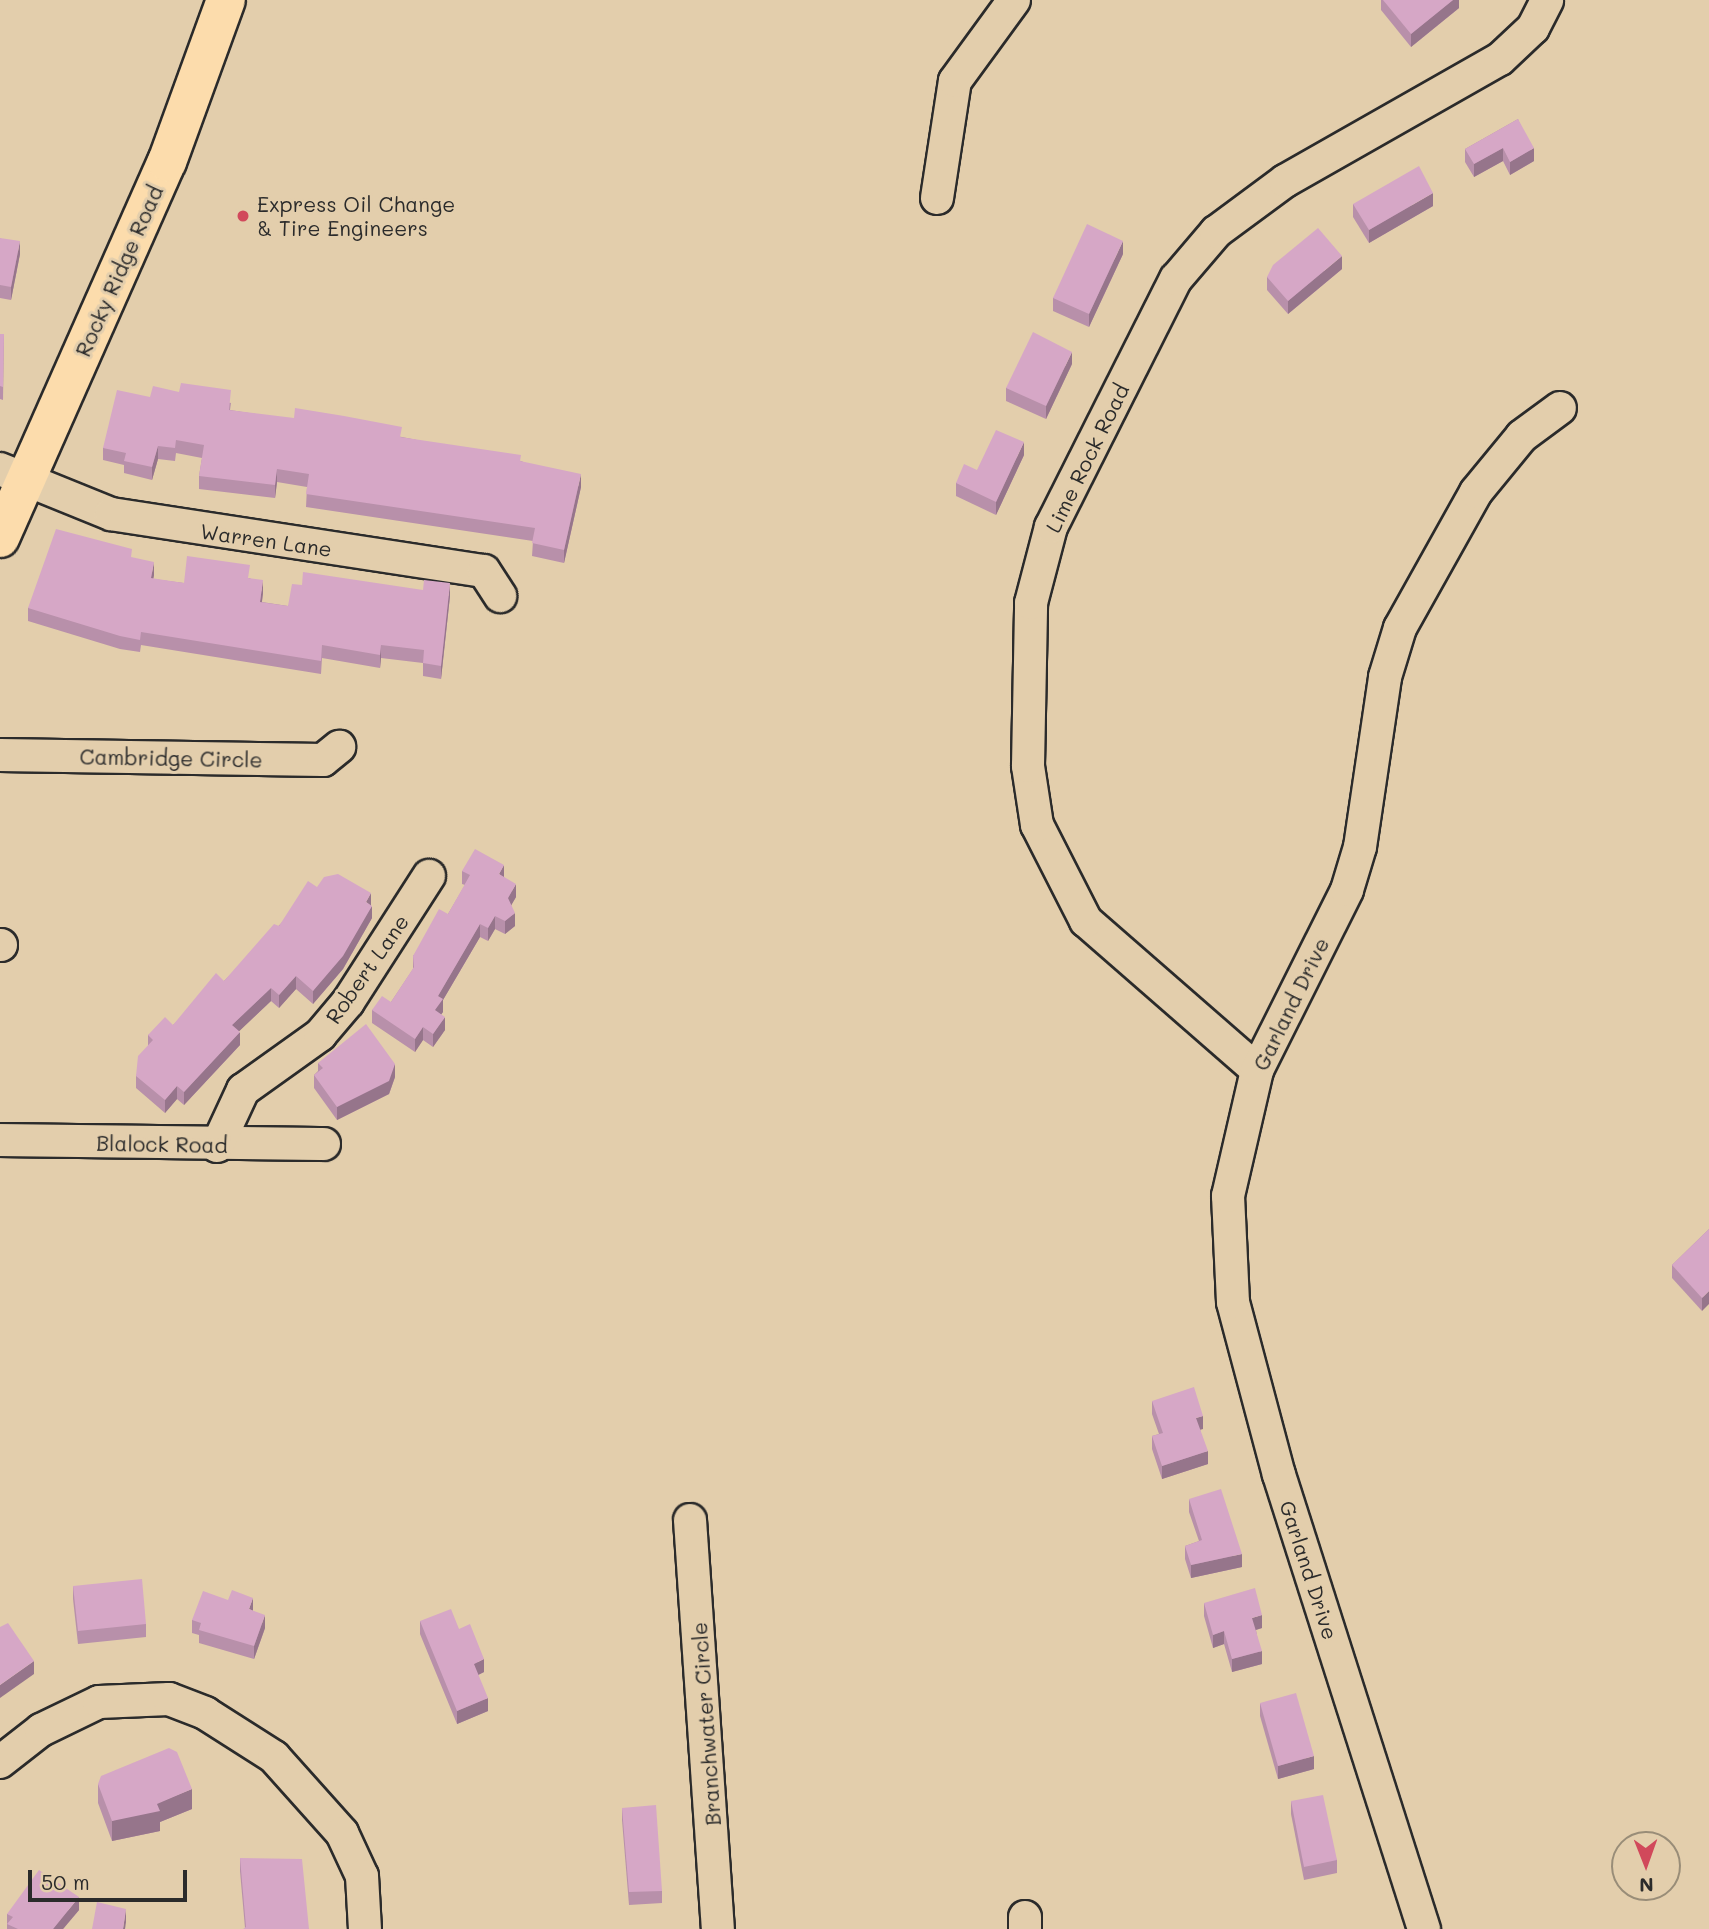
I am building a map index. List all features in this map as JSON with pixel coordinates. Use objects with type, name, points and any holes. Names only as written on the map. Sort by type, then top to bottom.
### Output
[{"type":"main road","name":"Rocky Ridge Road","points":[[0,538],[13,473],[171,152],[226,0]]},
{"type":"street","points":[[937,198],[955,81],[1014,0]]},
{"type":"street","name":"Lime Rock Road","points":[[1256,1070],[1086,921],[1037,825],[1028,766],[1031,603],[1051,527],[1176,279],[1216,232],[1285,181],[1500,59],[1533,28],[1547,0]]},
{"type":"street","name":"Garland Drive","points":[[1424,1929],[1280,1480],[1233,1303],[1228,1196],[1256,1070],[1347,890],[1360,847],[1385,677],[1400,628],[1476,492],[1522,436],[1560,408]]},
{"type":"street","name":"Warren Lane","points":[[13,473],[111,514],[484,571],[500,596]]},
{"type":"street","name":"Cambridge Circle","points":[[0,755],[323,760],[339,747]]},
{"type":"street","name":"Robert Lane","points":[[217,1146],[243,1090],[320,1035],[348,1002],[429,876]]},
{"type":"street","name":"Blalock Road","points":[[0,1140],[217,1146],[324,1144]]},
{"type":"street","name":"Branchwater Circle","points":[[690,1520],[718,1929]]},
{"type":"street","points":[[0,1762],[41,1730],[99,1702],[161,1699],[205,1713],[274,1757],[342,1833],[362,1876],[365,1929]]},
{"type":"building","points":[[1383,0],[1453,0],[1411,34]]},
{"type":"building","points":[[1518,119],[1534,148],[1510,162],[1503,148],[1474,164],[1465,149]]},
{"type":"building","points":[[1419,166],[1433,193],[1369,230],[1353,204]]},
{"type":"building","points":[[1087,224],[1123,241],[1089,314],[1053,298]]},
{"type":"building","points":[[1318,228],[1342,256],[1288,301],[1267,277],[1273,265]]},
{"type":"building","points":[[0,238],[20,241],[11,287],[0,285]]},
{"type":"building","points":[[1033,332],[1072,352],[1046,406],[1006,388]]},
{"type":"building","points":[[0,334],[4,334],[3,387],[0,386]]},
{"type":"building","points":[[181,383],[231,390],[229,410],[294,418],[295,408],[344,416],[402,427],[400,437],[521,455],[520,461],[581,474],[564,550],[532,543],[535,528],[306,494],[309,474],[277,469],[275,485],[199,476],[204,445],[176,440],[175,448],[158,446],[152,467],[124,461],[126,453],[103,448],[117,390],[150,397],[153,386],[179,392]]},
{"type":"building","points":[[996,430],[1024,442],[996,502],[956,483],[964,464],[977,470]]},
{"type":"building","points":[[56,529],[132,549],[131,557],[154,562],[151,578],[184,583],[187,556],[250,565],[248,578],[263,580],[260,602],[288,606],[292,584],[302,585],[303,572],[423,590],[424,580],[450,583],[441,666],[423,663],[424,650],[381,645],[380,655],[322,645],[321,661],[141,632],[140,640],[28,608]]},
{"type":"building","points":[[475,849],[504,865],[499,874],[516,884],[508,898],[515,913],[505,921],[495,916],[488,928],[480,924],[438,996],[443,999],[435,1010],[445,1017],[433,1034],[423,1027],[415,1039],[372,1010],[382,996],[391,1002],[414,967],[413,956],[439,909],[448,914],[470,875],[462,871]]},
{"type":"building","points":[[338,874],[371,893],[366,902],[372,906],[343,956],[313,991],[296,976],[279,995],[271,988],[232,1025],[240,1032],[184,1092],[177,1086],[165,1100],[136,1076],[138,1056],[153,1040],[148,1035],[165,1017],[173,1025],[216,973],[224,981],[274,924],[279,926],[308,881],[317,887],[324,877]]},
{"type":"building","points":[[366,1024],[395,1064],[389,1081],[337,1107],[314,1075],[323,1068],[318,1063]]},
{"type":"building","points":[[1709,1229],[1709,1291],[1702,1298],[1672,1265]]},
{"type":"building","points":[[1194,1387],[1203,1416],[1196,1418],[1208,1451],[1162,1466],[1152,1436],[1163,1433],[1152,1401]]},
{"type":"building","points":[[1221,1489],[1242,1554],[1191,1565],[1185,1546],[1202,1540],[1189,1499]]},
{"type":"building","points":[[142,1579],[146,1624],[78,1631],[73,1586]]},
{"type":"building","points":[[1255,1588],[1262,1615],[1252,1618],[1262,1651],[1232,1659],[1224,1631],[1213,1635],[1204,1603]]},
{"type":"building","points":[[232,1590],[253,1598],[249,1609],[265,1615],[254,1646],[199,1630],[201,1623],[192,1620],[203,1591],[228,1600]]},
{"type":"building","points":[[451,1609],[459,1629],[470,1624],[484,1659],[474,1664],[488,1698],[457,1711],[420,1621]]},
{"type":"building","points":[[8,1623],[34,1661],[0,1685],[0,1627]]},
{"type":"building","points":[[1296,1693],[1314,1756],[1278,1766],[1260,1703]]},
{"type":"building","points":[[169,1748],[177,1752],[192,1789],[157,1804],[160,1811],[112,1821],[98,1784],[101,1776]]},
{"type":"building","points":[[1323,1795],[1337,1860],[1304,1867],[1291,1801]]},
{"type":"building","points":[[656,1805],[662,1891],[629,1892],[622,1808]]},
{"type":"building","points":[[240,1858],[302,1859],[309,1929],[243,1929],[246,1927]]},
{"type":"building","points":[[39,1870],[79,1897],[53,1929],[18,1929],[7,1924],[13,1917],[7,1914]]},
{"type":"building","points":[[97,1902],[126,1909],[123,1929],[92,1929]]},
{"type":"place","name":"Express Oil Change & Tire Engineers","points":[[243,216]]}]
